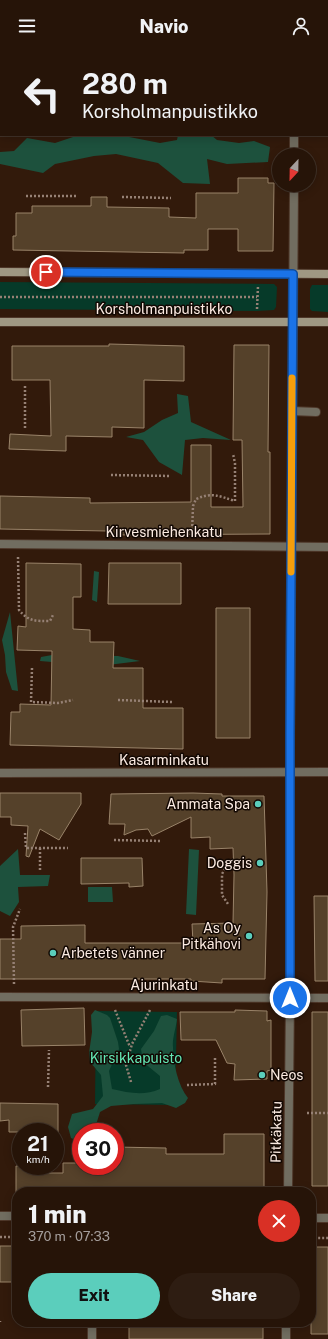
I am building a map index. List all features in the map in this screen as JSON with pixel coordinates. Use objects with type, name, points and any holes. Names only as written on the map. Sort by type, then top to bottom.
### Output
[{"type":"main road","points":[[0,272],[328,274]]},
{"type":"main road","name":"Korsholmanpuistikko","points":[[0,322],[328,322]]},
{"type":"street","points":[[294,136],[294,148]]},
{"type":"street","name":"Pitkäkatu","points":[[288,1187],[294,192]]},
{"type":"street","points":[[292,412],[316,412]]},
{"type":"street","name":"Kirvesmiehenkatu","points":[[0,544],[328,546]]},
{"type":"street","name":"Kasarminkatu","points":[[0,773],[328,772]]},
{"type":"street","name":"Ajurinkatu","points":[[0,997],[328,998]]},
{"type":"street","points":[[0,1216],[12,1216]]},
{"type":"street","points":[[316,1218],[328,1218]]},
{"type":"street","points":[[92,1327],[92,1339]]},
{"type":"street","points":[[286,1327],[286,1339]]},
{"type":"path","points":[[26,196],[77,196]]},
{"type":"path","points":[[122,197],[170,198]]},
{"type":"path","points":[[257,311],[258,284]]},
{"type":"path","points":[[0,296],[258,297]]},
{"type":"path","points":[[25,386],[25,428]]},
{"type":"path","points":[[192,537],[193,506],[196,499],[206,494],[235,501],[235,463],[233,454]]},
{"type":"path","points":[[111,475],[171,476]]},
{"type":"path","points":[[18,558],[19,610],[24,616],[33,621],[50,622],[53,615]]},
{"type":"path","points":[[32,668],[31,702],[58,703],[73,700]]},
{"type":"path","points":[[118,700],[172,702]]},
{"type":"path","points":[[25,833],[26,848],[68,848]]},
{"type":"path","points":[[114,840],[160,841]]},
{"type":"path","points":[[40,848],[40,872]]},
{"type":"path","points":[[227,865],[222,874],[222,895],[228,904]]},
{"type":"path","points":[[14,984],[13,927],[20,909]]},
{"type":"path","points":[[114,1007],[131,1048]]},
{"type":"path","points":[[131,1082],[126,1065],[131,1048],[151,1007]]},
{"type":"path","points":[[48,1087],[49,1050]]},
{"type":"path","points":[[187,1084],[215,1084],[215,1056]]},
{"type":"path","points":[[307,1113],[328,1113]]},
{"type":"path","points":[[0,1237],[12,1236]]},
{"type":"path","points":[[316,1238],[328,1238]]},
{"type":"green space","points":[[76,136],[124,136],[160,143],[177,140],[178,136],[212,136],[217,140],[239,143],[254,141],[270,147],[268,162],[227,164],[207,159],[210,184],[183,183],[158,163],[116,154],[94,156],[55,164],[43,173],[0,164],[0,152],[14,151],[27,138],[55,143]]},
{"type":"green space","points":[[0,282],[274,284],[277,287],[276,307],[274,310],[257,311],[0,309]]},
{"type":"green space","points":[[312,285],[328,285],[328,312],[312,311],[310,309],[310,289]]},
{"type":"green space","points":[[177,394],[188,396],[191,422],[231,440],[203,438],[185,440],[182,475],[159,462],[143,440],[126,437],[144,432],[162,420],[178,413]]},
{"type":"green space","points":[[94,571],[99,572],[97,602],[92,600]]},
{"type":"green space","points":[[10,612],[18,691],[12,690],[6,672],[2,640]]},
{"type":"green space","points":[[52,655],[118,656],[140,661],[100,666],[40,661],[41,657]]},
{"type":"green space","points":[[18,849],[20,875],[50,875],[48,886],[18,887],[19,902],[10,916],[0,911],[0,866]]},
{"type":"green space","points":[[189,849],[199,850],[196,915],[186,914]]},
{"type":"green space","points":[[88,887],[112,887],[113,902],[88,902]]},
{"type":"green space","points":[[95,1010],[107,1015],[110,1018],[119,1049],[109,1071],[112,1089],[130,1093],[148,1093],[160,1089],[160,1076],[143,1062],[141,1049],[154,1031],[161,1016],[167,1015],[177,1019],[173,1041],[173,1053],[181,1087],[188,1098],[185,1103],[176,1108],[162,1103],[111,1106],[100,1112],[97,1123],[72,1123],[71,1138],[68,1127],[72,1114],[93,1109],[103,1096],[101,1075],[90,1062],[89,1053],[92,1032],[91,1015]]},
{"type":"green space","name":"Kirsikkapuisto","points":[[96,1011],[177,1012],[175,1105],[95,1104]]},
{"type":"building","points":[[238,178],[268,178],[268,183],[272,183],[272,192],[274,192],[273,251],[238,251],[238,229],[208,229],[208,250],[184,250],[184,253],[13,250],[13,236],[16,236],[16,213],[32,213],[32,206],[91,206],[91,197],[107,197],[107,207],[169,208],[169,217],[196,218],[196,193],[238,193]]},
{"type":"building","points":[[109,344],[184,346],[184,381],[144,380],[144,428],[112,427],[112,437],[66,436],[66,451],[9,449],[10,434],[51,436],[50,380],[12,380],[12,346],[109,346]]},
{"type":"building","points":[[234,345],[269,345],[268,452],[270,452],[270,534],[107,535],[107,531],[0,529],[0,496],[90,498],[90,503],[191,502],[191,445],[211,445],[211,507],[243,507],[242,440],[233,440]]},
{"type":"building","points":[[26,563],[81,564],[81,597],[73,597],[73,629],[90,630],[90,642],[114,642],[113,668],[143,668],[143,708],[183,708],[183,749],[10,745],[11,712],[20,712],[20,704],[51,705],[52,651],[17,650],[18,626],[26,627]]},
{"type":"building","points":[[109,563],[181,563],[181,604],[108,604]]},
{"type":"building","points":[[216,608],[250,608],[250,738],[216,738]]},
{"type":"building","points":[[0,793],[81,793],[81,804],[59,840],[40,829],[29,857],[26,856],[28,826],[11,825],[11,817],[0,817]]},
{"type":"building","points":[[111,794],[222,794],[222,796],[264,796],[267,892],[265,979],[222,979],[222,983],[191,981],[191,979],[0,979],[0,939],[21,939],[21,926],[85,925],[85,943],[193,943],[192,924],[233,923],[233,848],[210,849],[210,837],[191,838],[191,817],[152,836],[148,829],[136,830],[124,835],[125,824],[109,824]]},
{"type":"building","points":[[81,858],[142,858],[143,886],[129,887],[129,883],[81,884]]},
{"type":"building","points":[[314,896],[328,896],[328,981],[315,981]]},
{"type":"building","points":[[84,1008],[85,1045],[22,1046],[21,1010]]},
{"type":"building","points":[[235,1010],[267,1011],[267,1021],[271,1020],[271,1070],[267,1071],[267,1079],[234,1080],[235,1064],[227,1063],[216,1040],[181,1040],[180,1012],[235,1012]]},
{"type":"building","points":[[312,1012],[328,1012],[328,1186],[312,1186]]},
{"type":"building","points":[[0,1103],[58,1104],[58,1123],[12,1123],[12,1132],[9,1132],[9,1120],[0,1121]]},
{"type":"building","points":[[224,1134],[264,1134],[264,1187],[16,1187],[16,1175],[64,1175],[64,1163],[72,1163],[72,1175],[124,1175],[124,1147],[166,1148],[166,1154],[224,1154]]},
{"type":"building","points":[[0,1246],[12,1246],[12,1282],[0,1282]]},
{"type":"building","points":[[316,1247],[328,1247],[328,1334],[311,1334],[311,1327],[316,1327]]},
{"type":"building","points":[[129,1327],[263,1327],[263,1339],[129,1339]]},
{"type":"slow traffic","points":[[291,572],[292,378]]},
{"type":"place","name":"Ammata Spa","points":[[258,804]]},
{"type":"place","name":"Doggis","points":[[260,863]]},
{"type":"place","name":"As Oy Pitkähovi","points":[[249,936]]},
{"type":"place","name":"Arbetets vänner","points":[[53,953]]},
{"type":"place","name":"Neos","points":[[262,1075]]},
{"type":"route","points":[[46,272],[293,274],[290,998]]}]
